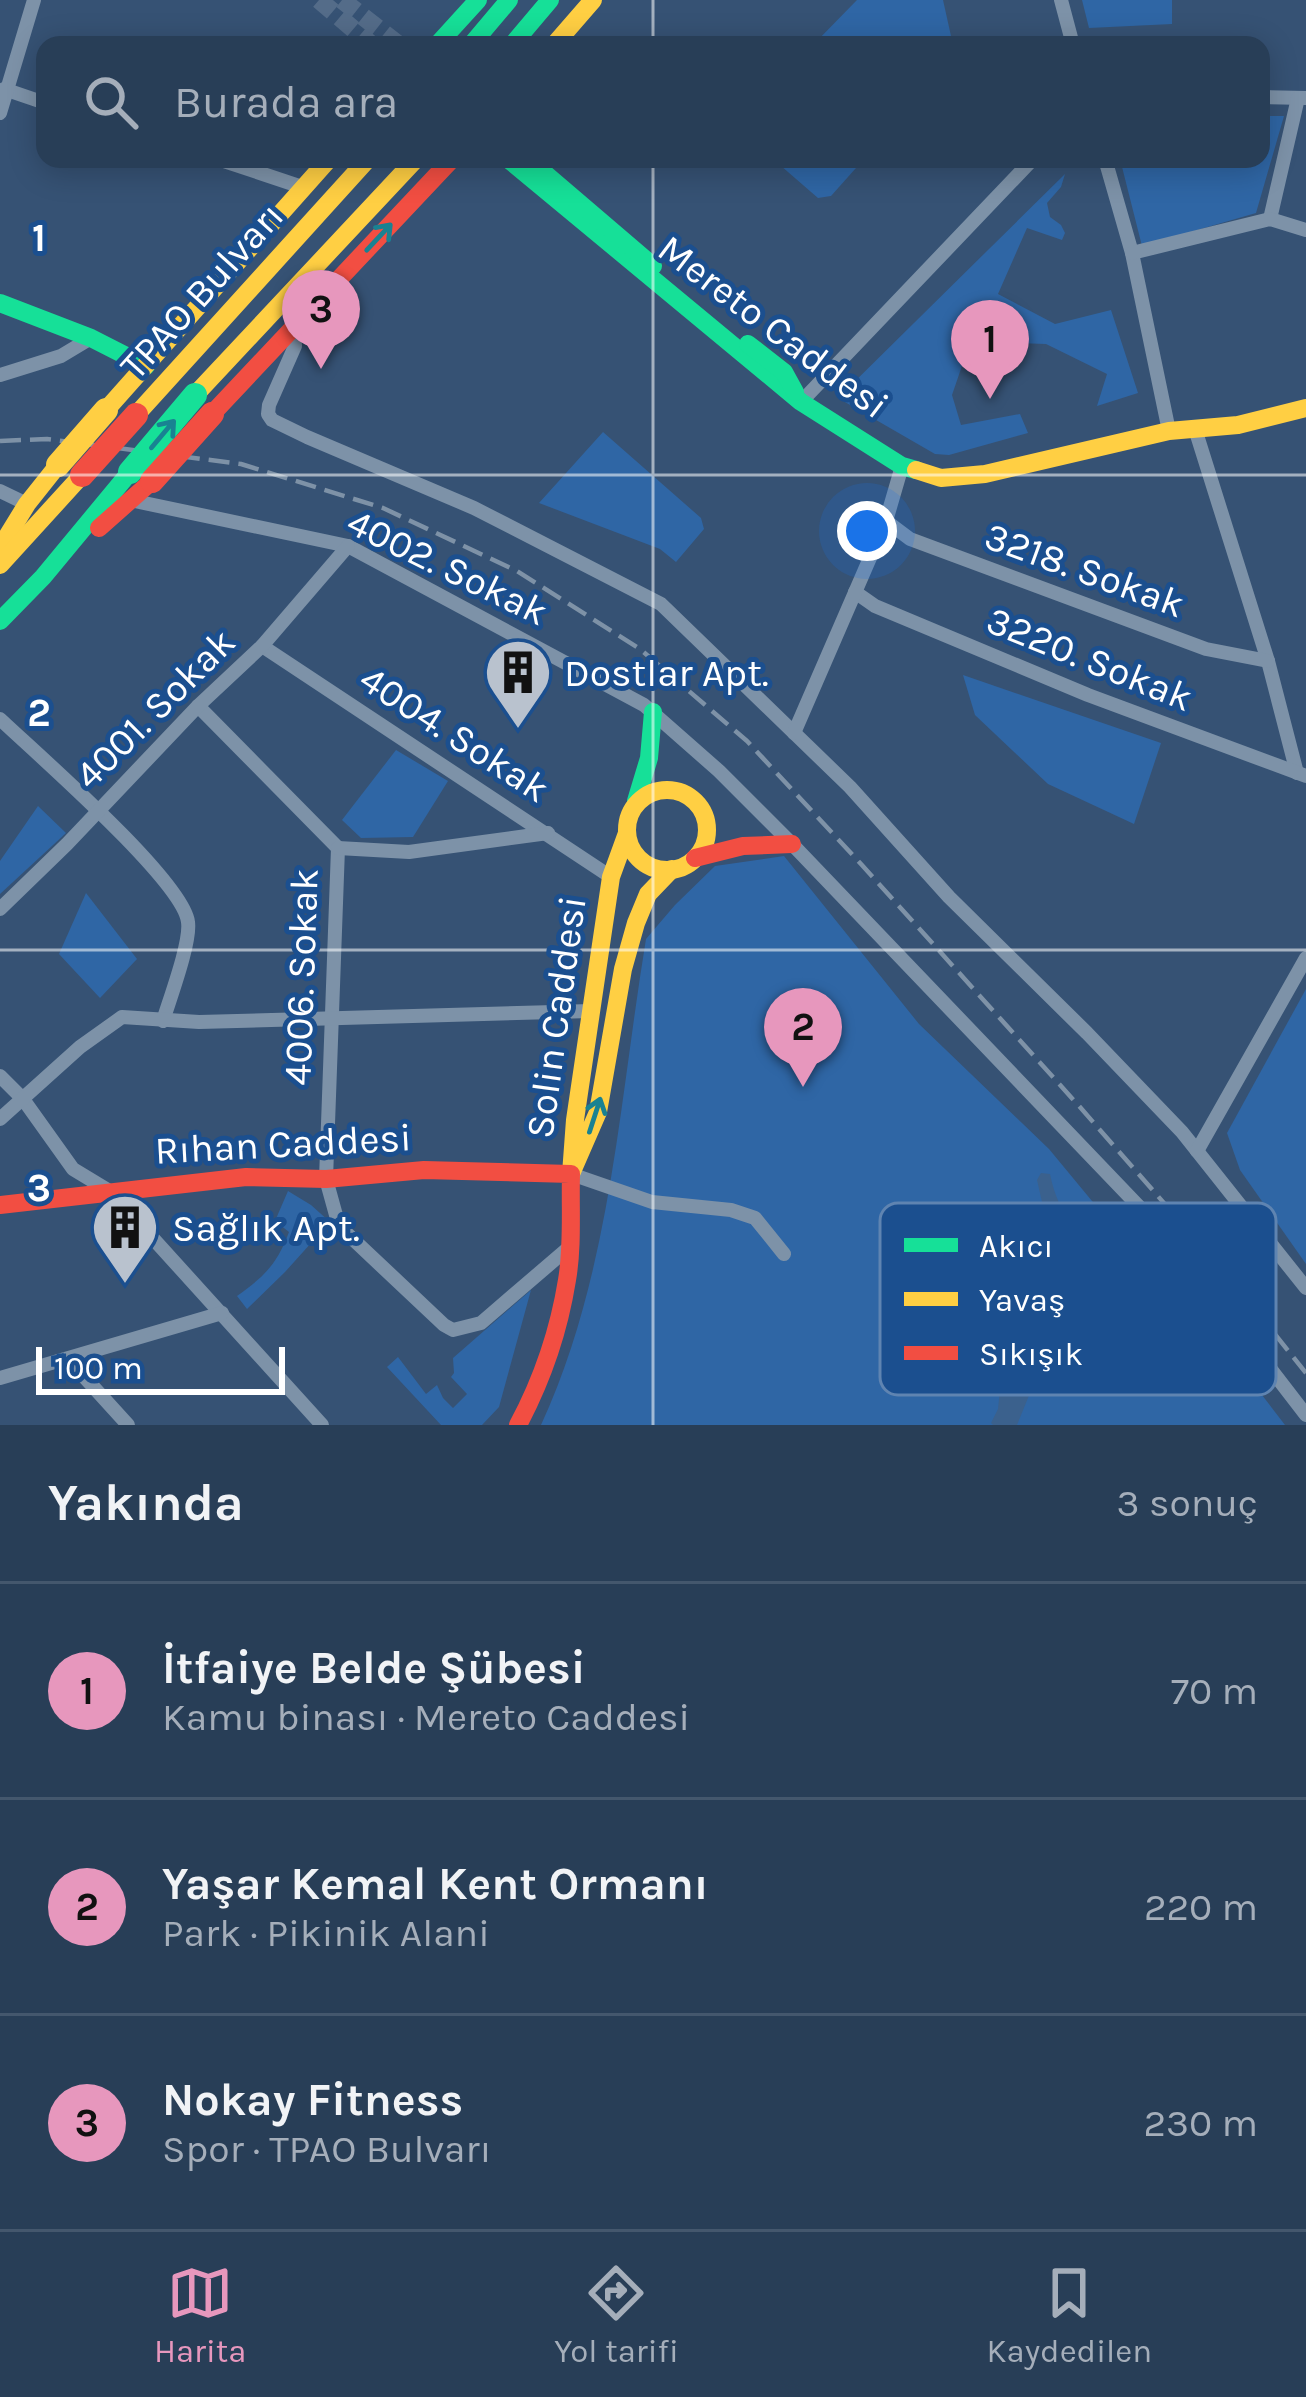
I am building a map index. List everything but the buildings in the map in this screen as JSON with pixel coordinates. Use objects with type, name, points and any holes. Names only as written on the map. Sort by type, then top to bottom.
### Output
[{"type":"main road","points":[[445,36],[478,0]]},
{"type":"main road","points":[[479,36],[509,0]]},
{"type":"main road","points":[[520,36],[550,0]]},
{"type":"main road","points":[[562,36],[593,0]]},
{"type":"main road","name":"TPAO Bulvarı","points":[[0,548],[58,464],[320,168]]},
{"type":"main road","name":"TPAO Bulvarı","points":[[0,565],[360,168]]},
{"type":"main road","points":[[43,577],[100,508],[204,404],[408,168]]},
{"type":"main road","points":[[0,621],[152,481],[204,404],[294,327],[444,168]]},
{"type":"main road","name":"Mereto Caddesi","points":[[519,168],[800,402],[902,466],[941,478],[986,474],[1169,431],[1196,432],[1306,408]]},
{"type":"main road","points":[[538,168],[784,372],[800,402]]},
{"type":"main road","points":[[0,303],[91,338],[146,366]]},
{"type":"main road","name":"Solin Caddesi","points":[[571,1174],[611,877],[645,779],[653,712]]},
{"type":"main road","points":[[684,864],[703,847],[706,834],[700,808],[680,792],[654,792],[642,798],[630,820],[637,856],[659,869],[684,864],[721,848],[792,844]]},
{"type":"main road","name":"Solin Caddesi","points":[[571,1174],[598,1112],[622,969],[636,923],[648,894],[684,864]]},
{"type":"main road","name":"Rıhan Caddesi","points":[[0,1204],[246,1177],[326,1179],[424,1170],[571,1174]]},
{"type":"main road","points":[[518,1425],[552,1344],[568,1277],[571,1174]]},
{"type":"street","points":[[0,113],[34,0]]},
{"type":"street","points":[[1061,0],[1071,36]]},
{"type":"street","points":[[4,89],[36,100]]},
{"type":"street","points":[[1270,97],[1302,98],[1270,219]]},
{"type":"street","points":[[245,168],[302,187]]},
{"type":"street","points":[[800,402],[1024,168]]},
{"type":"street","points":[[1108,168],[1132,253],[1169,431]]},
{"type":"street","points":[[1132,253],[1270,219],[1306,230]]},
{"type":"street","points":[[294,327],[295,346],[269,405],[272,420],[474,508],[662,604],[850,788],[949,897],[1088,1033],[1238,1203]]},
{"type":"street","points":[[0,375],[61,356],[91,338]]},
{"type":"street","points":[[1196,432],[1302,774]]},
{"type":"street","points":[[794,733],[886,521],[902,466]]},
{"type":"street","points":[[0,491],[27,504]]},
{"type":"street","name":"4002. Sokak","points":[[130,500],[348,546],[610,684],[653,712],[792,844],[1136,1203]]},
{"type":"street","name":"3218. Sokak","points":[[886,521],[910,539],[1206,649],[1268,661]]},
{"type":"street","name":"4001. Sokak","points":[[0,909],[262,646],[348,546]]},
{"type":"street","name":"3220. Sokak","points":[[855,592],[875,606],[1088,694],[1302,774]]},
{"type":"street","name":"4004. Sokak","points":[[262,646],[611,877]]},
{"type":"street","name":"4006. Sokak","points":[[198,706],[338,848],[326,1179],[339,1226],[453,1330],[481,1323],[566,1250]]},
{"type":"street","points":[[0,719],[98,812],[185,907],[190,928],[163,1021]]},
{"type":"street","points":[[338,848],[409,852],[548,833]]},
{"type":"street","points":[[1197,1151],[1306,958]]},
{"type":"street","points":[[0,1119],[80,1047],[122,1017],[332,1020],[591,1011]]},
{"type":"street","points":[[0,1076],[23,1099],[73,1169],[111,1192],[322,1425]]},
{"type":"street","points":[[571,1174],[652,1202],[731,1210],[755,1218],[784,1254]]},
{"type":"street","points":[[1276,1250],[1306,1288]]},
{"type":"street","points":[[0,1378],[222,1313]]},
{"type":"street","points":[[68,1359],[118,1422]]},
{"type":"street","name":"4002. Sokak","points":[[1276,1376],[1306,1415]]},
{"type":"shaded area","points":[[857,0],[943,0],[951,36],[822,36]]},
{"type":"shaded area","points":[[1082,0],[1172,0],[1172,24],[1089,28]]},
{"type":"shaded area","points":[[1270,116],[1284,116],[1270,164]]},
{"type":"shaded area","points":[[783,168],[856,168],[831,196],[818,198]]},
{"type":"shaded area","points":[[1122,168],[1269,168],[1256,213],[1142,246]]},
{"type":"shaded area","points":[[1065,174],[1047,203],[1050,217],[1065,233],[1062,240],[1027,228],[998,294],[1055,324],[1111,310],[1138,393],[1097,406],[1107,374],[1046,344],[989,342],[964,360],[952,395],[961,425],[1020,414],[1028,433],[949,455],[935,454],[838,398]]},
{"type":"shaded area","points":[[603,432],[701,518],[704,529],[676,562],[660,549],[539,503]]},
{"type":"shaded area","points":[[963,675],[1161,743],[1134,824],[1048,784],[975,715]]},
{"type":"shaded area","points":[[396,750],[448,781],[413,837],[361,838],[342,820]]},
{"type":"shaded area","points":[[38,806],[66,833],[0,894],[0,861]]},
{"type":"shaded area","points":[[784,856],[919,1024],[1049,1149],[1094,1203],[880,1203],[880,1395],[1262,1395],[1285,1425],[541,1425],[565,1367],[598,1247],[646,939],[715,866]]},
{"type":"shaded area","points":[[86,893],[137,959],[100,998],[59,954]]},
{"type":"shaded area","points":[[1306,989],[1306,1264],[1276,1221],[1276,1203],[1263,1203],[1240,1170],[1227,1133]]},
{"type":"shaded area","points":[[1041,1173],[1050,1174],[1060,1203],[1042,1203],[1037,1180]]},
{"type":"shaded area","points":[[288,1191],[330,1222],[247,1309],[237,1296],[269,1268],[289,1232],[275,1221]]},
{"type":"shaded area","points":[[531,1290],[499,1407],[482,1425],[441,1425],[387,1367],[398,1357],[426,1394],[437,1385],[453,1408],[467,1394],[451,1377],[453,1358]]},
{"type":"shaded area","points":[[999,1395],[1029,1395],[1017,1425],[993,1425]]},
{"type":"tunnel","points":[[319,0],[361,36]]},
{"type":"tunnel","points":[[342,0],[388,36]]},
{"type":"railway","points":[[0,441],[47,439],[241,464],[383,508],[517,571],[640,649],[747,741],[1164,1203]]},
{"type":"railway","points":[[1276,1336],[1306,1373]]},
{"type":"traffic: fast","points":[[445,36],[478,0]]},
{"type":"traffic: fast","points":[[479,36],[509,0]]},
{"type":"traffic: fast","points":[[520,36],[550,0]]},
{"type":"traffic: fast","points":[[519,168],[801,402],[902,466],[916,470]]},
{"type":"traffic: fast","points":[[539,168],[653,266]]},
{"type":"traffic: fast","points":[[0,303],[91,338],[146,366]]},
{"type":"traffic: fast","points":[[748,344],[784,372],[795,392]]},
{"type":"traffic: fast","points":[[130,472],[195,395]]},
{"type":"traffic: fast","points":[[0,621],[130,472]]},
{"type":"traffic: fast","points":[[636,801],[649,758],[653,712]]},
{"type":"traffic: slow","points":[[562,36],[593,0]]},
{"type":"traffic: slow","points":[[106,410],[321,168]]},
{"type":"traffic: slow","points":[[136,415],[360,168]]},
{"type":"traffic: slow","points":[[195,395],[408,168]]},
{"type":"traffic: slow","points":[[916,470],[941,478],[985,474],[1169,431],[1238,425],[1306,408]]},
{"type":"traffic: slow","points":[[58,465],[106,410]]},
{"type":"traffic: slow","points":[[0,548],[58,465]]},
{"type":"traffic: slow","points":[[0,565],[82,475]]},
{"type":"traffic: slow","points":[[667,790],[695,802],[707,830],[695,858],[667,870],[639,858],[627,830],[639,802],[667,790]]},
{"type":"traffic: slow","points":[[627,833],[611,877],[571,1174],[598,1112],[623,969],[636,923],[648,894],[672,869]]},
{"type":"traffic: jam","points":[[212,414],[444,168]]},
{"type":"traffic: jam","points":[[152,481],[212,414]]},
{"type":"traffic: jam","points":[[82,475],[136,415]]},
{"type":"traffic: jam","points":[[99,528],[152,481]]},
{"type":"traffic: jam","points":[[695,858],[743,846],[792,844]]},
{"type":"traffic: jam","points":[[0,1205],[246,1177],[326,1179],[424,1170],[571,1174],[564,1299],[535,1390],[518,1425]]},
{"type":"place","name":"Nokay Fitness","points":[[321,369]]},
{"type":"place","name":"İtfaiye Belde Şübesi","points":[[990,399]]},
{"type":"place","name":"Dostlar Apt.","points":[[518,731]]},
{"type":"place","name":"Yaşar Kemal Kent Ormanı","points":[[803,1087]]},
{"type":"place","name":"Sağlık Apt.","points":[[125,1286]]}]
